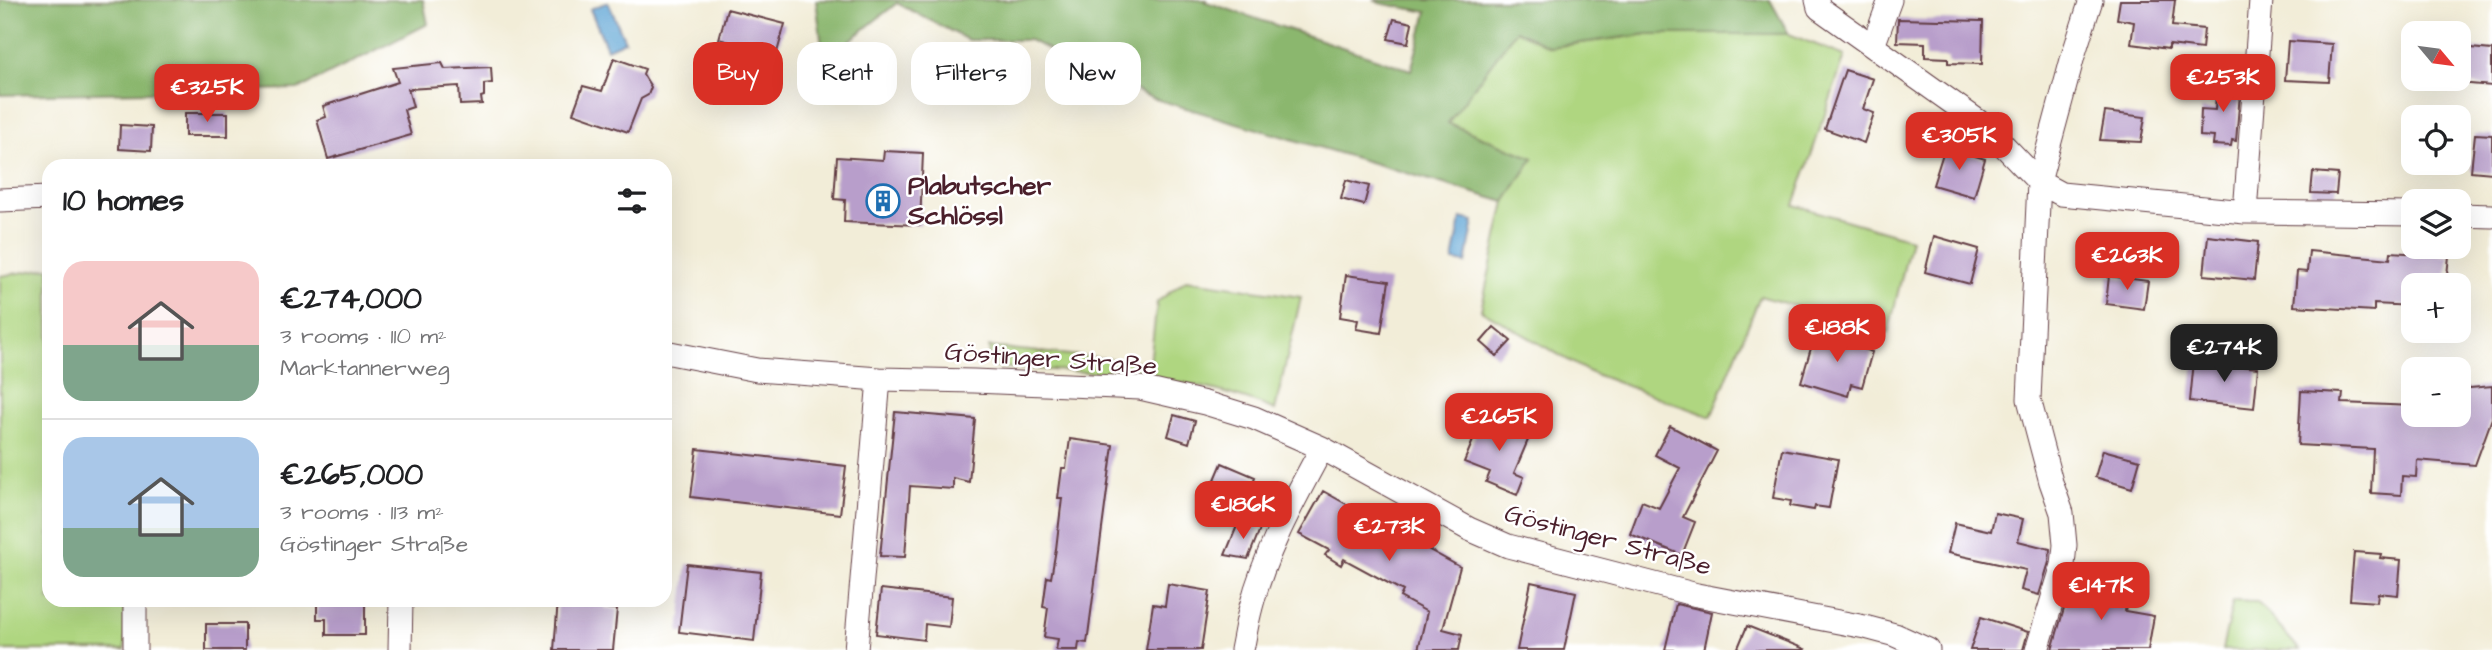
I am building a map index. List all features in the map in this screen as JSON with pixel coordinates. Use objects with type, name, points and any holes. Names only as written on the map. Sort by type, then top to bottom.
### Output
[{"type":"street","points":[[1817,0],[1819,8],[1984,126],[2039,182],[2061,194],[2245,212],[2401,214]]},
{"type":"street","points":[[1873,46],[1889,0]]},
{"type":"street","points":[[2037,650],[2063,565],[2065,545],[2062,513],[2029,399],[2039,182],[2091,0]]},
{"type":"street","points":[[2245,212],[2261,0]]},
{"type":"street","points":[[0,200],[42,198]]},
{"type":"street","points":[[2471,215],[2492,216]]},
{"type":"street","name":"Göstinger Straße","points":[[672,353],[757,370],[879,379],[1140,388],[1254,418],[1322,449],[1469,529],[1508,546],[1697,595],[1865,627],[1895,635],[1928,650]]},
{"type":"street","points":[[856,650],[879,379]]},
{"type":"street","points":[[1242,650],[1251,606],[1268,558],[1297,494],[1322,449]]},
{"type":"street","points":[[135,607],[135,650]]},
{"type":"street","points":[[400,650],[401,607]]},
{"type":"green space","points":[[0,0],[423,0],[428,24],[299,89],[0,95]]},
{"type":"green space","points":[[816,0],[1207,0],[1206,2],[1411,70],[1427,12],[1375,0],[1770,0],[1789,34],[1649,34],[1550,47],[1516,30],[1448,123],[1533,158],[1505,202],[1152,98],[1141,93],[1141,42],[1045,42],[1045,48],[1029,40],[968,40],[897,3],[848,42],[822,42]]},
{"type":"green space","points":[[1516,30],[1550,47],[1649,34],[1789,34],[1845,56],[1794,205],[1911,239],[1888,333],[1760,296],[1711,417],[1589,372],[1481,310],[1505,202],[1533,158],[1447,123]]},
{"type":"green space","points":[[42,269],[42,607],[125,607],[125,650],[0,650],[0,276]]},
{"type":"green space","points":[[1186,280],[1301,297],[1275,410],[1241,397],[1171,381],[1099,373],[991,367],[989,347],[1150,363],[1157,302]]},
{"type":"green space","points":[[2233,601],[2257,602],[2300,650],[2222,650]]},
{"type":"water","points":[[608,2],[625,41],[607,49],[590,9]]},
{"type":"water","points":[[1461,218],[1474,221],[1466,263],[1453,261]]},
{"type":"building","points":[[2120,0],[2175,0],[2172,26],[2204,29],[2202,49],[2169,45],[2169,49],[2131,44],[2134,22],[2117,19]]},
{"type":"building","points":[[727,9],[785,24],[780,42],[730,42],[719,39]]},
{"type":"building","points":[[1394,19],[1412,23],[1408,43],[1388,39]]},
{"type":"building","points":[[1898,19],[1983,21],[1982,64],[1948,63],[1948,58],[1925,57],[1925,43],[1897,42]]},
{"type":"building","points":[[2288,41],[2332,44],[2329,82],[2285,80]]},
{"type":"building","points":[[2471,48],[2492,50],[2492,86],[2471,84]]},
{"type":"building","points":[[614,58],[645,69],[643,74],[651,87],[648,95],[641,99],[628,132],[573,113],[583,86],[602,91]]},
{"type":"building","points":[[442,63],[445,69],[491,67],[492,83],[484,84],[482,104],[460,105],[459,86],[408,89],[413,107],[404,110],[411,135],[328,159],[317,120],[326,117],[323,106],[398,82],[393,68]]},
{"type":"building","points":[[1845,70],[1873,79],[1863,109],[1874,113],[1864,143],[1825,129]]},
{"type":"building","points":[[2217,80],[2241,81],[2236,141],[2232,140],[2231,146],[2213,145],[2214,137],[2200,136],[2201,109],[2215,110]]},
{"type":"building","points":[[2105,112],[2145,117],[2141,142],[2100,140]]},
{"type":"building","points":[[185,113],[228,113],[228,136],[185,136]]},
{"type":"building","points":[[120,125],[152,127],[151,151],[119,149]]},
{"type":"building","points":[[2475,134],[2492,135],[2492,173],[2471,171]]},
{"type":"building","points":[[1945,147],[1985,159],[1974,197],[1933,185]]},
{"type":"building","name":"Plabutscher Schlössl","points":[[884,151],[923,153],[920,225],[844,222],[845,200],[834,199],[837,157],[883,160]]},
{"type":"building","points":[[2313,172],[2338,174],[2336,194],[2311,193]]},
{"type":"building","points":[[1346,180],[1369,186],[1364,205],[1341,199]]},
{"type":"building","points":[[1934,236],[1979,249],[1970,284],[1925,272]]},
{"type":"building","points":[[2208,236],[2258,242],[2254,280],[2204,275]]},
{"type":"building","points":[[2309,251],[2390,259],[2391,252],[2401,253],[2401,259],[2449,259],[2447,273],[2401,273],[2401,305],[2374,304],[2374,311],[2294,306],[2297,271],[2307,272]]},
{"type":"building","points":[[1346,275],[1389,281],[1381,333],[1356,329],[1358,320],[1340,317]]},
{"type":"building","points":[[2109,276],[2148,281],[2144,309],[2106,304]]},
{"type":"building","points":[[1494,327],[1511,341],[1497,356],[1481,342]]},
{"type":"building","points":[[1830,332],[1859,339],[1857,347],[1872,352],[1862,387],[1851,384],[1848,396],[1801,382],[1814,338],[1827,341]]},
{"type":"building","points":[[2194,361],[2258,368],[2254,408],[2190,401]]},
{"type":"building","points":[[2492,386],[2492,418],[2475,465],[2417,460],[2416,477],[2402,476],[2401,495],[2371,493],[2373,449],[2298,445],[2301,391],[2343,393],[2342,403],[2401,405],[2401,427],[2471,427],[2471,388]]},
{"type":"building","points":[[895,412],[975,419],[969,482],[953,478],[953,489],[910,486],[905,557],[880,556]]},
{"type":"building","points":[[1484,414],[1531,433],[1514,473],[1524,477],[1517,495],[1486,482],[1490,472],[1464,462]]},
{"type":"building","points":[[1174,415],[1195,421],[1189,443],[1168,436]]},
{"type":"building","points":[[1670,426],[1717,451],[1683,517],[1695,522],[1682,555],[1630,534],[1642,501],[1659,508],[1680,468],[1655,455]]},
{"type":"building","points":[[1070,439],[1113,445],[1087,643],[1079,642],[1078,650],[1056,650],[1058,639],[1044,637],[1048,608],[1043,607],[1047,577],[1051,578],[1056,549],[1062,498],[1058,498]]},
{"type":"building","points":[[697,449],[846,466],[840,514],[691,497]]},
{"type":"building","points":[[1782,449],[1838,459],[1829,508],[1815,506],[1814,510],[1790,506],[1791,501],[1773,498]]},
{"type":"building","points":[[2103,450],[2140,460],[2132,488],[2095,477]]},
{"type":"building","points":[[1222,463],[1255,477],[1242,510],[1208,496]]},
{"type":"building","points":[[1323,491],[1355,509],[1356,506],[1369,514],[1368,516],[1460,567],[1443,629],[1462,634],[1459,650],[1418,650],[1427,612],[1400,597],[1403,591],[1344,559],[1341,565],[1325,555],[1329,550],[1299,534]]},
{"type":"building","points":[[1995,513],[2023,519],[2018,541],[2050,549],[2039,595],[2021,590],[2026,570],[1948,553],[1955,523],[1991,531]]},
{"type":"building","points":[[1239,521],[1260,529],[1248,559],[1225,555]]},
{"type":"building","points":[[2354,552],[2381,554],[2380,558],[2401,560],[2398,595],[2378,593],[2377,602],[2350,600]]},
{"type":"building","points":[[687,564],[761,572],[754,641],[679,632]]},
{"type":"building","points":[[1531,582],[1576,592],[1564,650],[1517,650]]},
{"type":"building","points":[[1168,584],[1210,591],[1201,650],[1146,650],[1153,604],[1165,606]]},
{"type":"building","points":[[2071,585],[2129,591],[2125,611],[2154,616],[2148,650],[2052,650]]},
{"type":"building","points":[[881,589],[952,597],[949,627],[925,624],[924,640],[876,634]]},
{"type":"building","points":[[1676,604],[1712,612],[1704,650],[1665,650]]},
{"type":"building","points":[[317,607],[365,607],[365,635],[326,635],[326,619],[317,619]]},
{"type":"building","points":[[557,607],[617,609],[613,650],[554,650]]},
{"type":"building","points":[[1981,617],[2028,632],[2023,650],[1970,650]]},
{"type":"building","points":[[206,624],[245,624],[245,650],[206,650]]},
{"type":"building","points":[[1747,626],[1805,649],[1737,650]]},
{"type":"place","name":"Plabutscher Schlössl","points":[[883,201]]}]
